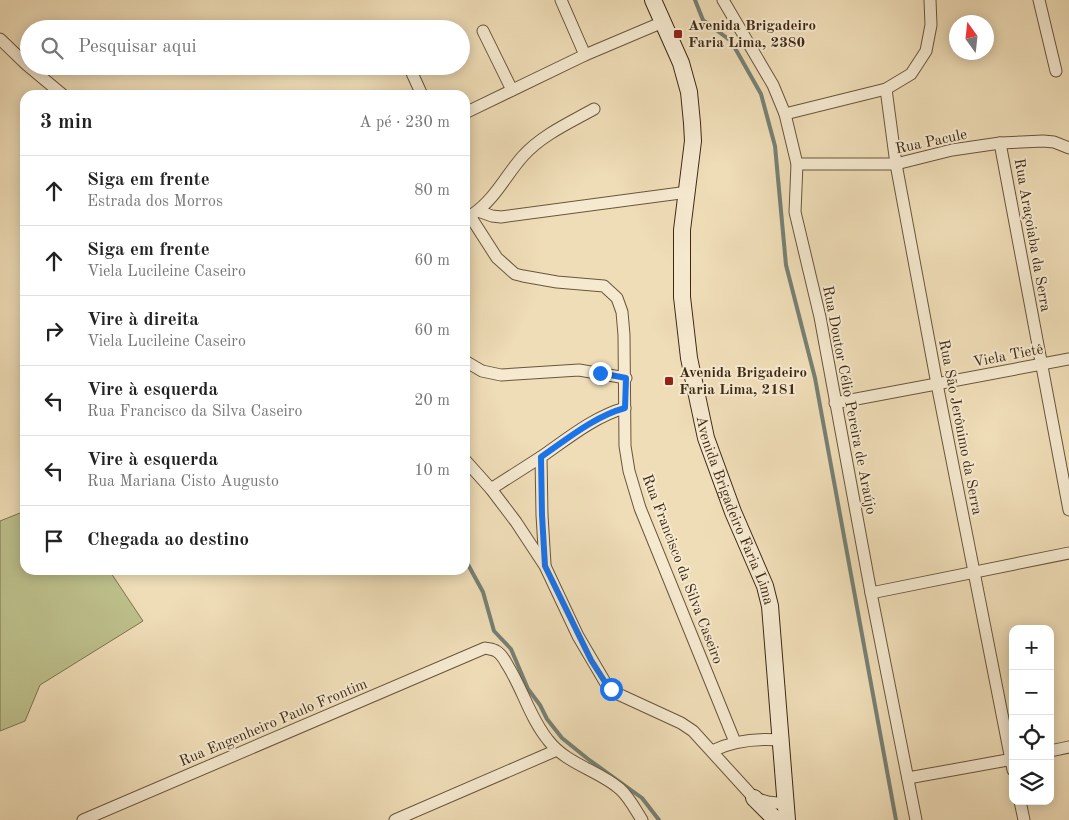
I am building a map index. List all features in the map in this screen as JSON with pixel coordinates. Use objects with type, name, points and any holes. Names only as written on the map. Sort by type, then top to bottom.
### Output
[{"type":"main road","name":"Avenida Brigadeiro Faria Lima","points":[[653,0],[681,63],[689,92],[693,141],[682,230],[682,297],[689,358],[706,438],[733,512],[765,586],[770,606],[787,812]]},
{"type":"main road","points":[[754,798],[776,820]]},
{"type":"street","points":[[561,0],[585,55]]},
{"type":"street","name":"Rua Doutor Célio Pereira de Araújo","points":[[723,0],[773,85],[785,114],[797,164],[795,212],[820,317],[871,593],[916,820]]},
{"type":"street","points":[[785,114],[886,89],[911,74],[926,51],[931,25],[930,0]]},
{"type":"street","points":[[1039,0],[1056,71]]},
{"type":"street","points":[[470,111],[585,55],[663,22]]},
{"type":"street","points":[[483,31],[512,90]]},
{"type":"street","points":[[0,39],[20,58]]},
{"type":"street","points":[[39,75],[57,90]]},
{"type":"street","points":[[413,75],[420,90]]},
{"type":"street","name":"Rua São Jerônimo da Serra","points":[[886,89],[896,164],[937,384],[1011,760]]},
{"type":"street","points":[[471,216],[498,190],[528,151],[558,129],[594,109]]},
{"type":"street","name":"Rua Pacule","points":[[797,164],[896,164],[952,150],[1000,143],[1043,141],[1054,142],[1069,148]]},
{"type":"street","name":"Rua Araçoiaba da Serra","points":[[1000,143],[1069,510]]},
{"type":"street","points":[[471,216],[501,217],[688,192]]},
{"type":"street","name":"Rua Francisco da Silva Caseiro","points":[[471,216],[496,258],[515,274],[557,282],[604,286],[617,298],[622,312],[629,471],[640,508],[735,742]]},
{"type":"street","name":"Viela Tietê","points":[[835,403],[1069,359]]},
{"type":"street","points":[[470,365],[482,371],[501,374],[579,370],[626,378]]},
{"type":"street","points":[[491,489],[606,415],[625,408]]},
{"type":"street","points":[[541,457],[545,566]]},
{"type":"street","points":[[470,466],[516,522],[545,566],[578,636],[605,682],[618,694],[681,723],[693,731],[754,798],[768,802],[787,812]]},
{"type":"street","points":[[871,593],[1069,553]]},
{"type":"street","name":"Rua Engenheiro Paulo Frontim","points":[[83,820],[486,648],[497,651],[501,656],[516,680],[540,729],[557,750]]},
{"type":"street","points":[[712,751],[735,742],[762,738],[782,740]]},
{"type":"street","points":[[1054,750],[1069,748]]},
{"type":"street","points":[[395,820],[557,750],[619,788],[642,820]]},
{"type":"street","points":[[908,778],[1009,763]]},
{"type":"street","points":[[1021,805],[1024,820]]},
{"type":"green space","points":[[20,513],[20,575],[112,575],[143,621],[40,685],[25,721],[0,731],[0,521]]},
{"type":"waterway","points":[[695,0],[703,20],[731,41],[761,94],[775,146],[786,265],[815,378],[896,820]]},
{"type":"waterway","points":[[470,568],[483,592],[494,631],[511,649],[528,689],[540,705],[547,719],[562,738],[642,798],[659,820]]},
{"type":"place","name":"Avenida Brigadeiro Faria Lima, 2380","points":[[678,34]]},
{"type":"place","name":"Avenida Brigadeiro Faria Lima, 2181","points":[[669,381]]},
{"type":"route","points":[[600,373],[626,378],[625,408],[613,411],[541,457],[542,515],[545,566],[578,636],[591,660],[611,689]]}]
